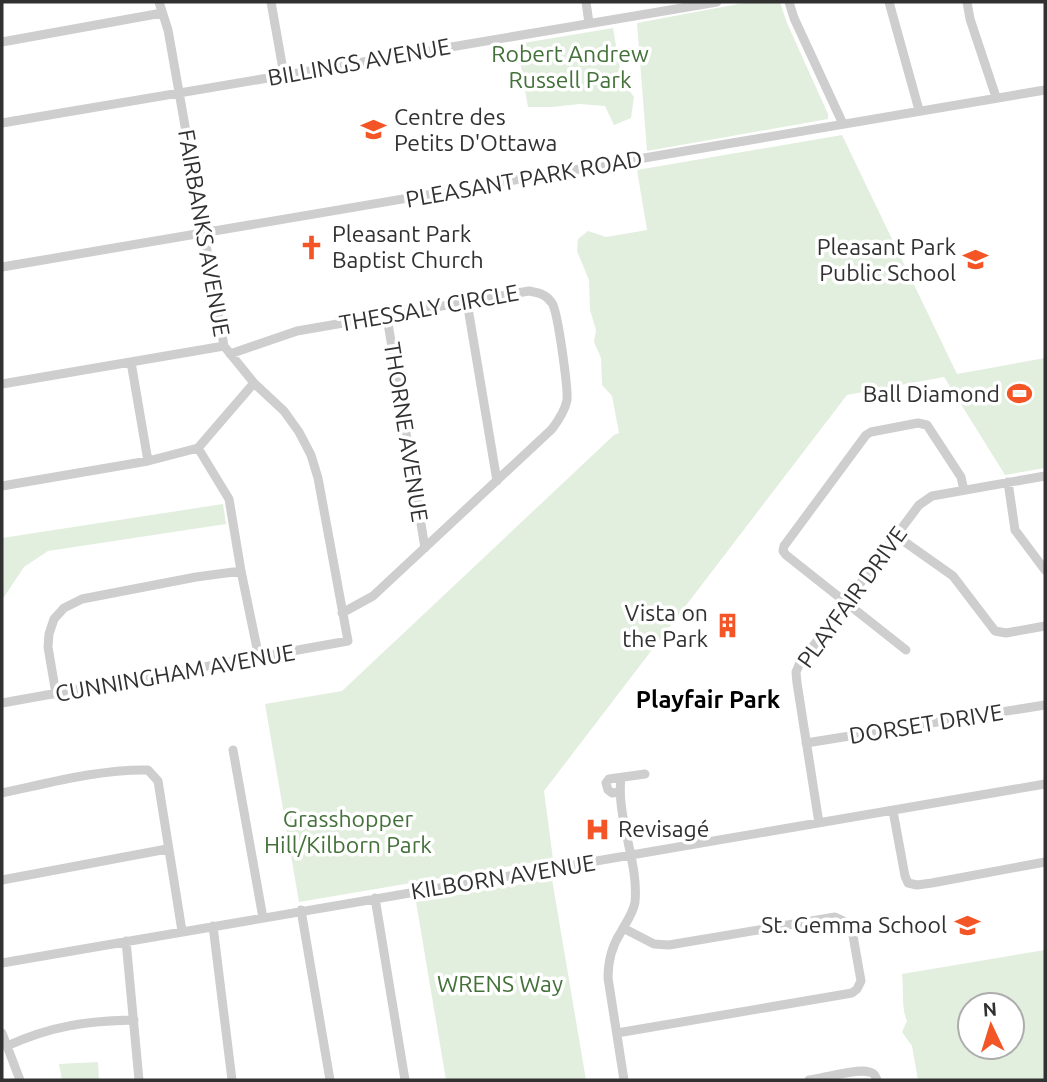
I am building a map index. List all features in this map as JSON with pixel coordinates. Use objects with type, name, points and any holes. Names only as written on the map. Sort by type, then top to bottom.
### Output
[{"type":"street","name":"FAIRBANKS AVENUE","points":[[159,2],[168,30],[203,234],[227,350],[254,383],[284,411],[311,455],[327,520],[348,641]]},
{"type":"street","points":[[271,2],[284,75]]},
{"type":"street","points":[[586,2],[589,23]]},
{"type":"street","name":"BILLINGS AVENUE","points":[[2,123],[717,2]]},
{"type":"street","points":[[789,2],[843,124]]},
{"type":"street","points":[[889,2],[919,110]]},
{"type":"street","points":[[967,2],[996,97]]},
{"type":"street","points":[[2,42],[162,13]]},
{"type":"street","name":"PLEASANT PARK ROAD","points":[[2,267],[1045,90]]},
{"type":"street","name":"THESSALY CIRCLE","points":[[2,384],[131,362],[227,350],[297,331],[529,291],[544,294],[554,305],[567,386],[567,402],[561,417],[552,429],[373,596],[342,613]]},
{"type":"street","points":[[467,302],[497,481]]},
{"type":"street","name":"THORNE AVENUE","points":[[387,317],[425,548]]},
{"type":"street","points":[[131,362],[148,461]]},
{"type":"street","points":[[2,486],[148,461],[198,448],[254,383]]},
{"type":"street","points":[[906,650],[811,576],[783,551],[784,546],[866,435],[872,432],[918,423],[928,425],[961,477],[964,490]]},
{"type":"street","points":[[198,448],[229,499],[259,658]]},
{"type":"street","name":"PLAYFAIR DRIVE","points":[[819,823],[796,672],[919,505],[932,496],[1045,476]]},
{"type":"street","points":[[1008,482],[1015,530],[1045,570]]},
{"type":"street","points":[[895,535],[953,576],[996,631],[1006,633],[1045,626]]},
{"type":"street","points":[[56,694],[48,648],[49,634],[54,619],[64,608],[82,599],[241,571]]},
{"type":"street","name":"CUNNINGHAM AVENUE","points":[[2,703],[348,641]]},
{"type":"street","name":"DORSET DRIVE","points":[[806,743],[1045,705]]},
{"type":"street","points":[[233,750],[263,918]]},
{"type":"street","points":[[2,793],[69,779],[148,770],[158,781],[182,931]]},
{"type":"street","points":[[624,1080],[608,963],[612,949],[635,904],[631,856],[620,792],[610,792],[606,783],[609,779],[645,774]]},
{"type":"street","name":"KILBORN AVENUE","points":[[2,962],[1045,784]]},
{"type":"street","points":[[893,811],[908,883],[917,885],[1045,862]]},
{"type":"street","points":[[2,880],[167,849]]},
{"type":"street","points":[[375,898],[405,1080]]},
{"type":"street","points":[[300,910],[330,1080]]},
{"type":"street","points":[[617,1032],[852,993],[858,989],[861,981],[852,930],[846,922],[835,917],[669,946],[654,944],[623,928]]},
{"type":"street","points":[[212,926],[232,1080]]},
{"type":"street","points":[[126,941],[139,1080]]},
{"type":"street","points":[[8,1045],[62,1026],[92,1021],[134,1020]]},
{"type":"street","points":[[2,1033],[20,1080]]},
{"type":"street","points":[[809,1080],[861,1071],[870,1072],[877,1080]]},
{"type":"green space","points":[[749,2],[780,2],[828,119],[647,151],[637,23]]},
{"type":"green space","name":"Robert Andrew Russell Park","points":[[613,28],[623,87],[627,87],[634,97],[631,118],[614,125],[605,106],[579,104],[528,107],[517,44]]},
{"type":"green space","name":"Grasshopper Hill/Kilborn Park","points":[[842,135],[957,374],[1045,358],[1045,468],[1005,475],[944,377],[847,395],[544,791],[553,859],[299,902],[265,704],[342,691],[619,433],[612,396],[602,385],[601,358],[594,342],[596,330],[590,310],[589,280],[577,251],[578,239],[588,231],[606,237],[647,230],[637,170]]},
{"type":"green space","points":[[223,504],[226,524],[48,551],[24,567],[2,600],[2,538]]},
{"type":"green space","name":"WRENS Way","points":[[552,879],[586,1080],[446,1080],[416,902]]},
{"type":"green space","points":[[1045,950],[1045,1080],[918,1080],[912,1046],[902,1032],[907,1021],[903,1005],[902,974]]},
{"type":"green space","points":[[98,1062],[99,1080],[62,1080],[59,1064]]},
{"type":"place","name":"Centre des Petits D'Ottawa","points":[[374,130]]},
{"type":"place","name":"Pleasant Park Baptist Church","points":[[312,247]]},
{"type":"place","name":"Pleasant Park Public School","points":[[976,260]]},
{"type":"place","name":"Ball Diamond","points":[[1020,394]]},
{"type":"place","name":"Vista on the Park","points":[[728,626]]},
{"type":"place","name":"Revisagé","points":[[598,829]]},
{"type":"place","name":"St. Gemma School","points":[[967,925]]},
{"type":"district","name":"Playfair Park","points":[[708,700]]}]
